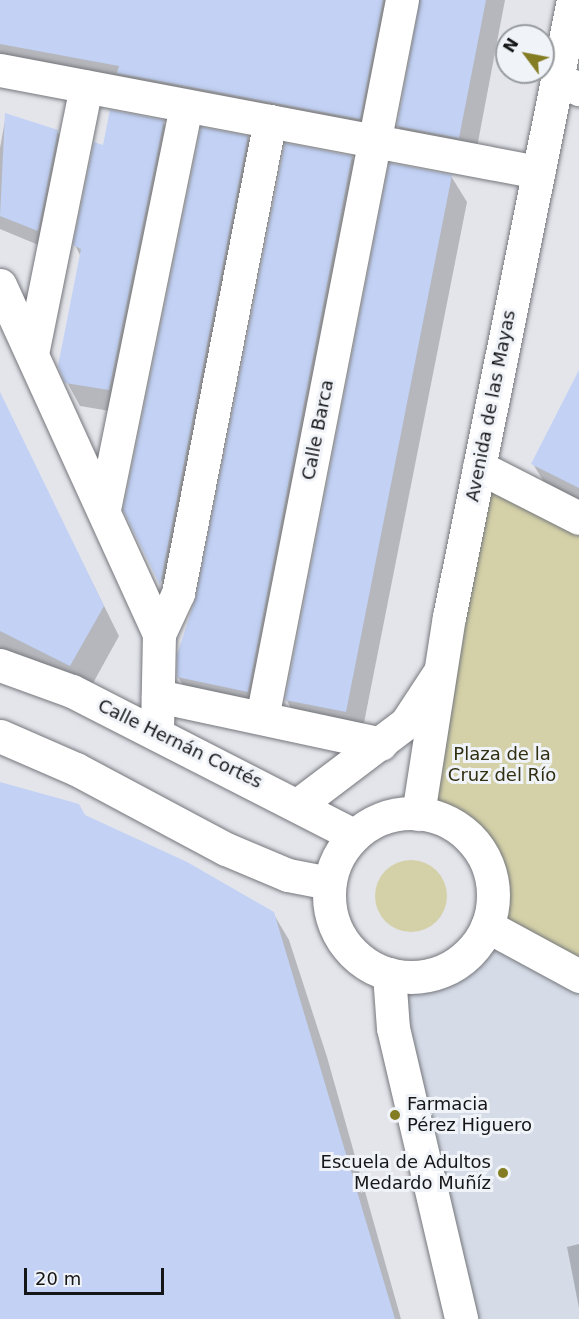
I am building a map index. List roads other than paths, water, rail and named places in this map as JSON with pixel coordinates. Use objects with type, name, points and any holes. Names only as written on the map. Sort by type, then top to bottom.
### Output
[{"type":"street","name":"Calle Barca","points":[[262,718],[402,0]]},
{"type":"street","name":"Avenida de las Mayas","points":[[418,814],[439,673],[538,172],[568,83],[573,0]]},
{"type":"street","points":[[0,70],[538,172]]},
{"type":"street","points":[[32,354],[86,86]]},
{"type":"street","points":[[104,509],[186,106]]},
{"type":"street","points":[[157,733],[159,634],[178,593],[270,121]]},
{"type":"street","points":[[0,285],[159,634]]},
{"type":"street","points":[[479,467],[579,518]]},
{"type":"street","name":"Calle Hernán Cortés","points":[[0,664],[72,691],[299,804],[354,835]]},
{"type":"street","points":[[299,804],[406,723],[439,673]]},
{"type":"street","points":[[158,696],[381,744]]},
{"type":"street","points":[[0,736],[76,770],[226,849],[288,875],[329,883]]},
{"type":"street","points":[[418,814],[457,827],[477,846],[489,871],[493,898],[487,926],[453,966],[428,976],[388,974],[354,955],[338,934],[329,910],[329,883],[338,858],[354,835],[377,820],[418,814]]},
{"type":"street","points":[[487,926],[579,976]]},
{"type":"street","points":[[388,974],[393,1028],[461,1319]]},
{"type":"place","name":"Farmacia Pérez Higuero","points":[[395,1115]]},
{"type":"place","name":"Escuela de Adultos Medardo Muñíz","points":[[503,1173]]},
{"type":"park label","name":"Plaza de la Cruz del Río","points":[[502,765]]}]
